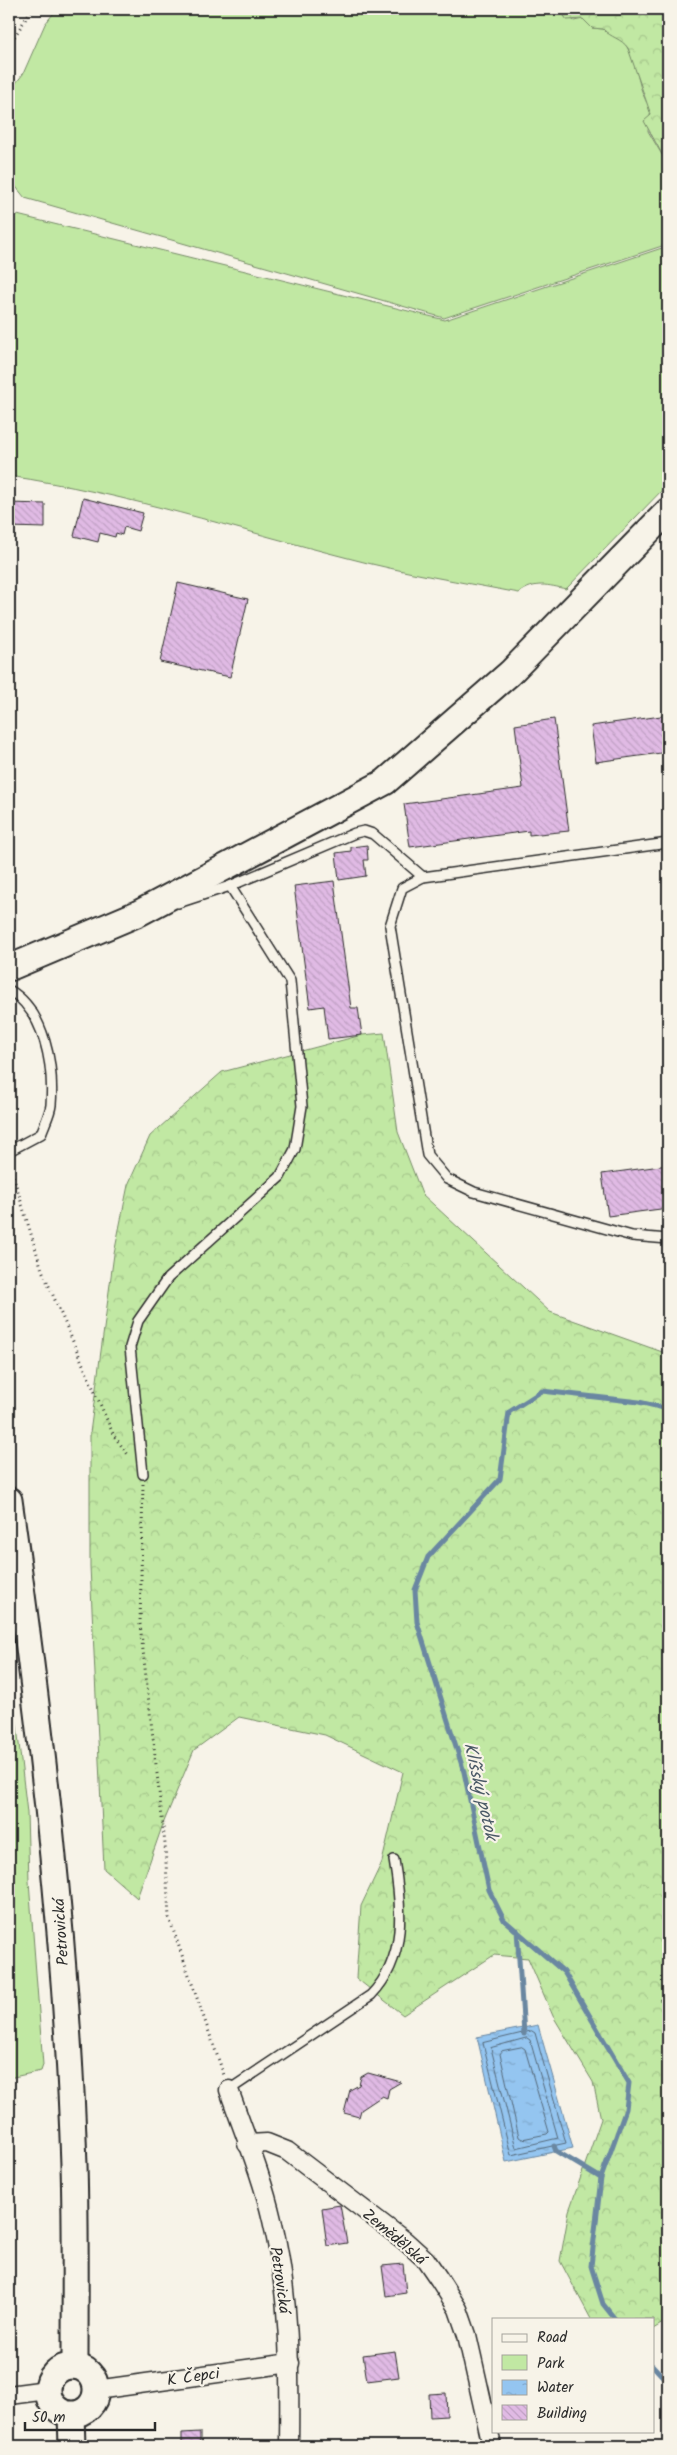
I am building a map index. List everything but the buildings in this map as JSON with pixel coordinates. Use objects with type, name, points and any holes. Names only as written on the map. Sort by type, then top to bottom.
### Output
[{"type":"main road","points":[[9,968],[139,913],[385,782],[510,672],[668,512]]},
{"type":"main road","name":"Petrovická","points":[[9,1500],[37,1717],[60,1934],[74,2166],[75,2366]]},
{"type":"main road","points":[[75,2366],[86,2370],[93,2379],[96,2390],[94,2400],[89,2408],[81,2413],[71,2415],[62,2413],[54,2407],[49,2399],[47,2390],[50,2380],[56,2372],[65,2367],[75,2366]]},
{"type":"main road","points":[[71,2415],[72,2446]]},
{"type":"street","name":"Petrovická","points":[[229,2090],[272,2219],[284,2282],[290,2363],[289,2446]]},
{"type":"street","name":"Zemědělská","points":[[247,2144],[267,2143],[286,2151],[405,2241],[426,2260],[458,2309],[467,2335],[492,2446]]},
{"type":"street","name":"K Čepci","points":[[96,2390],[290,2363]]},
{"type":"street","points":[[9,2395],[47,2390]]},
{"type":"lane","points":[[139,913],[193,900],[342,838],[364,831],[373,834],[423,877]]},
{"type":"lane","points":[[668,844],[423,877],[402,888],[390,926],[427,1155],[447,1179],[474,1192],[632,1236],[668,1239]]},
{"type":"lane","points":[[143,1474],[130,1347],[138,1321],[168,1278],[280,1177],[295,1150],[302,1106],[290,981],[230,886]]},
{"type":"lane","points":[[9,990],[36,1018],[46,1043],[51,1106],[41,1134],[9,1151]]},
{"type":"lane","points":[[229,2090],[312,2037],[371,1995],[382,1984],[394,1957],[401,1915],[394,1860]]},
{"type":"path","points":[[9,45],[32,9]]},
{"type":"path","points":[[9,1161],[42,1270],[114,1436],[143,1474],[140,1624],[165,1844],[169,1918],[229,2090]]},
{"type":"path","points":[[660,1999],[668,2008]]},
{"type":"green space","points":[[57,9],[559,9],[574,21],[583,19],[592,28],[603,29],[619,39],[625,43],[631,54],[643,94],[651,109],[648,131],[668,165],[668,244],[444,318],[25,198],[9,178],[9,92],[23,74],[45,24]]},
{"type":"green space","points":[[559,9],[668,9],[668,165],[644,121],[651,115],[628,48],[603,29],[592,28],[583,19],[567,20]]},
{"type":"green space","points":[[9,213],[445,320],[668,246],[668,484],[566,589],[536,585],[519,593],[390,568],[179,512],[95,492],[9,476]]},
{"type":"green space","points":[[384,1033],[398,1132],[422,1194],[550,1312],[668,1354],[668,2320],[654,2328],[654,2318],[590,2318],[560,2261],[569,2211],[601,2119],[593,2082],[553,2016],[528,1958],[494,1955],[403,2015],[356,1978],[361,1906],[382,1862],[403,1772],[325,1735],[239,1717],[194,1750],[163,1824],[137,1898],[104,1869],[90,1566],[90,1433],[114,1254],[128,1185],[150,1136],[222,1072],[362,1035]]},
{"type":"green space","points":[[9,1657],[27,1813],[29,1881],[43,2065],[41,2071],[9,2078]]},
{"type":"water","points":[[538,2025],[573,2148],[506,2162],[477,2037]]},
{"type":"waterway","name":"Klíšský potok","points":[[614,2318],[603,2304],[591,2266],[601,2178],[626,2109],[629,2083],[564,1972],[504,1920],[489,1890],[464,1772],[417,1622],[415,1590],[428,1557],[500,1479],[509,1412],[542,1391],[639,1402],[668,1409]]},
{"type":"waterway","points":[[517,1930],[524,2034]]},
{"type":"waterway","points":[[554,2146],[556,2151],[601,2178]]},
{"type":"waterway","name":"Klíšský potok","points":[[654,2367],[668,2382]]}]
